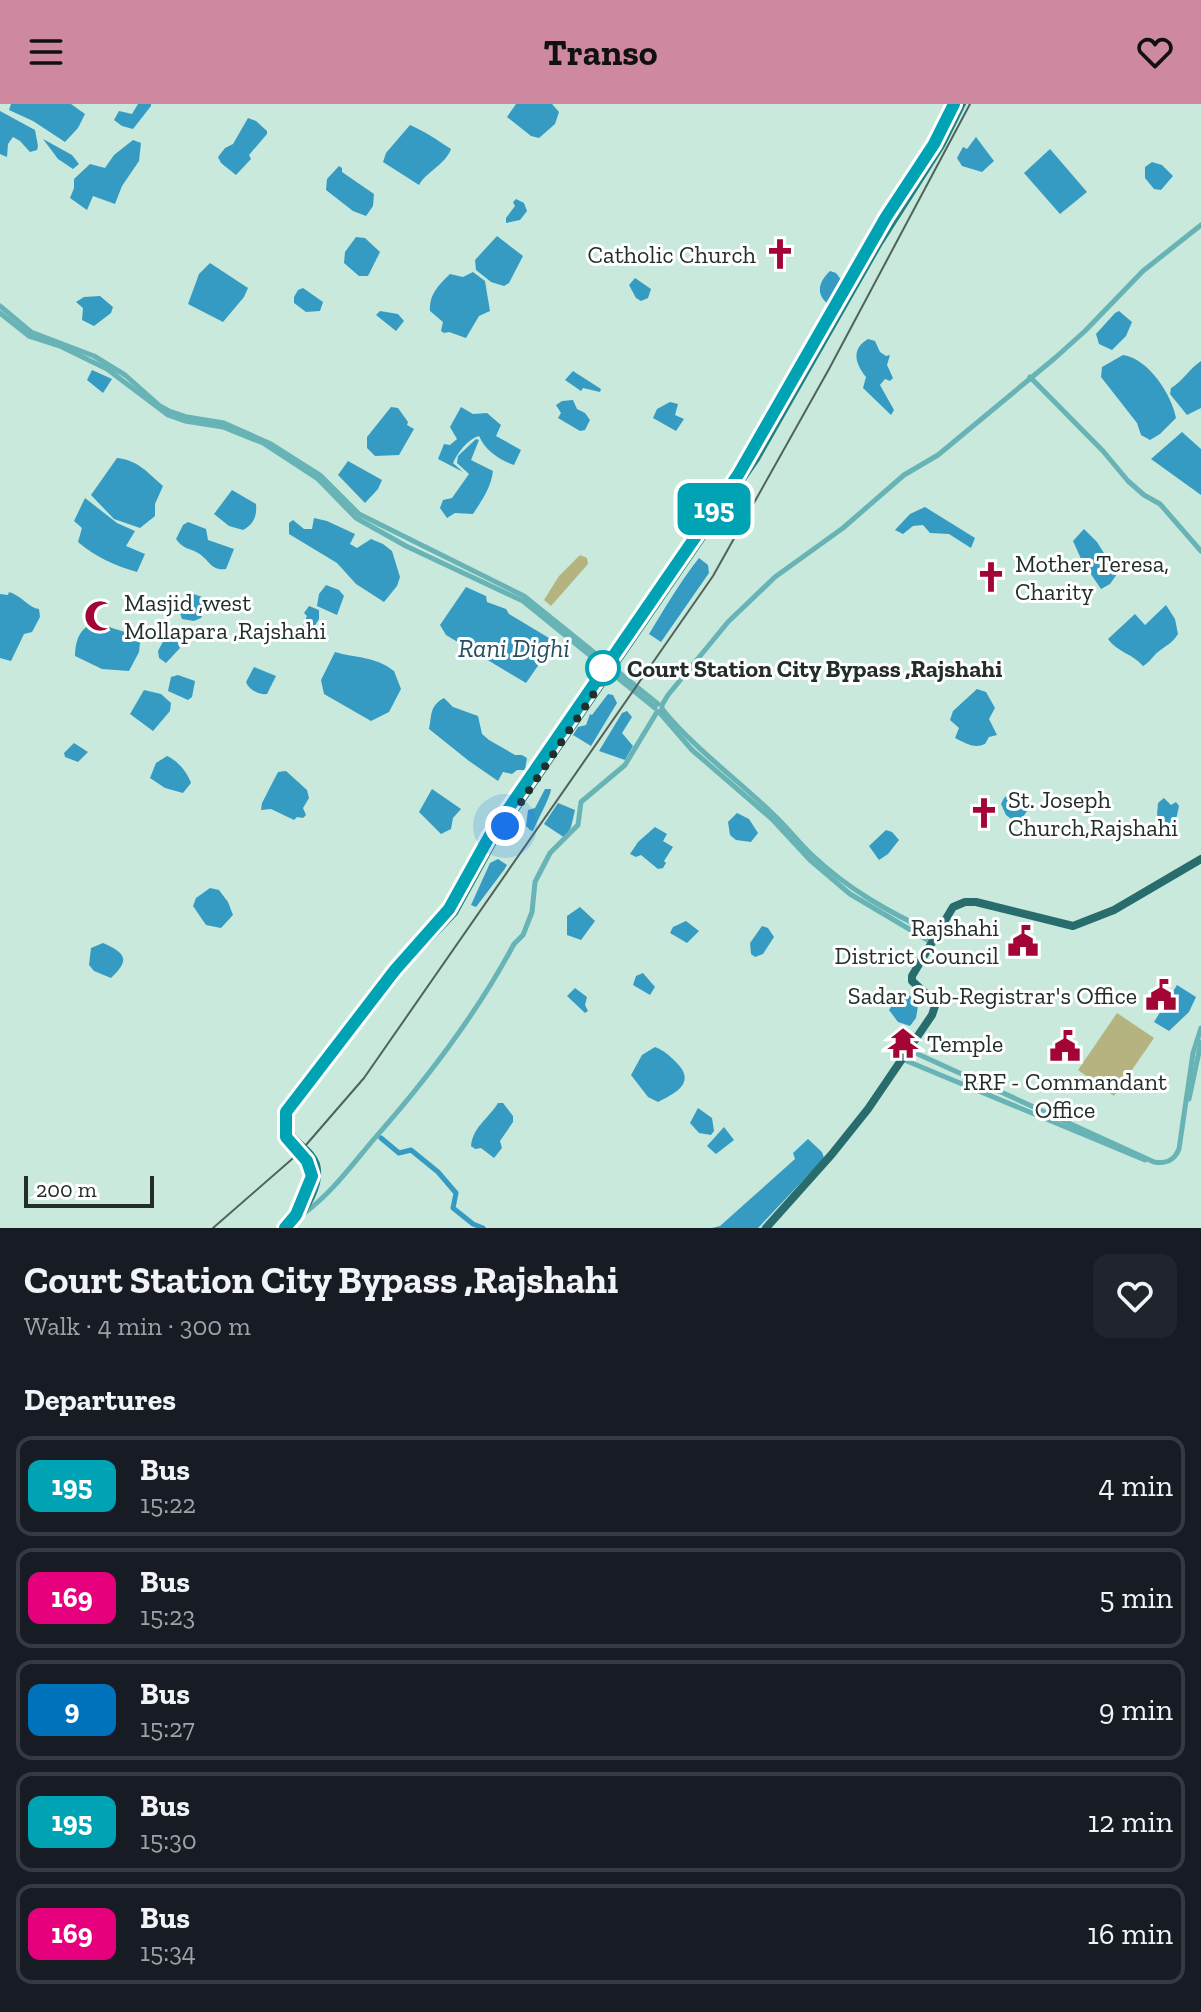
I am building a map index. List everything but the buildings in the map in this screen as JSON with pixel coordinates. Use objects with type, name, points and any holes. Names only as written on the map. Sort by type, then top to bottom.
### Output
[{"type":"highway","points":[[773,1228],[837,1157],[872,1112],[932,1015],[935,1006],[932,999],[912,981],[953,907],[976,902],[1073,926],[1114,910],[1201,856]]},
{"type":"highway","points":[[766,1228],[832,1154],[904,1059]]},
{"type":"main road","points":[[292,1228],[314,1190],[318,1168],[316,1161],[292,1135],[289,1126],[292,1111],[408,963],[455,913],[494,842],[745,465],[880,228],[934,144],[954,104]]},
{"type":"main road","points":[[285,1228],[296,1215],[312,1176],[307,1161],[286,1137],[286,1112],[395,970],[449,909],[489,837],[757,459],[879,245],[942,146],[963,104]]},
{"type":"street","points":[[301,1215],[345,1177],[438,1064],[514,944],[523,935],[532,912],[535,882],[550,853],[578,825],[581,802],[625,765],[659,708],[691,664],[728,622],[775,577],[843,528],[904,475],[938,455],[1085,331],[1143,271],[1201,225]]},
{"type":"street","points":[[0,306],[31,332],[109,365],[169,411],[233,426],[271,444],[320,475],[359,514],[524,596],[659,708],[696,746],[775,816],[814,857],[853,890],[934,938]]},
{"type":"street","points":[[0,313],[29,336],[60,346],[107,369],[168,415],[223,427],[263,443],[318,479],[356,518],[406,546],[519,599],[608,667]]},
{"type":"street","points":[[1030,377],[1128,481],[1160,504],[1201,551]]},
{"type":"street","points":[[904,1059],[1154,1162],[1166,1163],[1179,1149],[1193,1053],[1201,1028]]},
{"type":"street","points":[[1181,1135],[1201,1042]]},
{"type":"street","points":[[910,1050],[1105,1142]]},
{"type":"shaded area","points":[[580,555],[587,558],[588,564],[551,606],[544,600],[559,576]]},
{"type":"shaded area","points":[[1117,1013],[1154,1038],[1114,1096],[1078,1070]]},
{"type":"water","points":[[11,104],[71,104],[85,114],[78,128],[65,142],[9,110]]},
{"type":"water","points":[[138,104],[151,106],[133,129],[114,120],[119,111],[132,114]]},
{"type":"water","points":[[516,104],[552,104],[559,112],[555,124],[539,138],[531,136],[507,117]]},
{"type":"water","points":[[0,111],[35,130],[37,150],[30,152],[13,137],[8,144],[7,157],[0,154]]},
{"type":"water","points":[[248,118],[256,121],[267,134],[236,175],[218,157],[233,144]]},
{"type":"water","points":[[410,125],[451,149],[419,185],[383,162],[386,153]]},
{"type":"water","points":[[976,137],[994,161],[982,172],[962,166],[957,158],[963,147],[967,149]]},
{"type":"water","points":[[43,139],[72,155],[79,164],[73,169],[58,159]]},
{"type":"water","points":[[133,140],[141,143],[139,161],[122,186],[115,204],[93,196],[87,210],[70,198],[74,179],[90,164],[105,168],[114,155]]},
{"type":"water","points":[[1050,149],[1087,192],[1060,214],[1024,173]]},
{"type":"water","points":[[1152,162],[1162,165],[1173,176],[1161,190],[1154,189],[1145,178],[1145,167]]},
{"type":"water","points":[[339,166],[342,172],[374,194],[373,206],[366,216],[353,211],[326,190],[327,179]]},
{"type":"water","points":[[516,199],[524,203],[527,211],[520,220],[506,223],[506,218]]},
{"type":"water","points":[[497,236],[523,256],[509,283],[504,286],[491,282],[476,270],[475,260]]},
{"type":"water","points":[[356,237],[365,238],[380,252],[368,276],[359,276],[344,263],[345,252]]},
{"type":"water","points":[[210,263],[248,288],[223,322],[188,304],[199,274]]},
{"type":"water","points":[[830,271],[842,281],[828,304],[821,296],[820,288]]},
{"type":"water","points":[[473,272],[485,281],[490,311],[479,316],[466,338],[444,333],[441,331],[443,322],[430,311],[433,295],[450,274],[463,277]]},
{"type":"water","points":[[635,278],[651,289],[648,298],[641,301],[636,298],[629,285]]},
{"type":"water","points":[[303,288],[323,302],[320,311],[306,312],[294,303],[298,290]]},
{"type":"water","points":[[100,296],[113,307],[111,313],[94,326],[82,320],[83,308],[76,302],[84,297]]},
{"type":"water","points":[[380,311],[398,314],[404,321],[396,331],[376,315]]},
{"type":"water","points":[[1119,311],[1132,322],[1126,336],[1112,350],[1099,344],[1096,334]]},
{"type":"water","points":[[868,339],[875,341],[880,352],[890,355],[887,365],[893,378],[890,381],[885,379],[880,385],[894,410],[891,415],[863,388],[866,377],[856,356],[859,347]]},
{"type":"water","points":[[1123,355],[1150,370],[1174,409],[1176,418],[1150,440],[1141,435],[1137,423],[1101,377],[1102,367]]},
{"type":"water","points":[[1201,361],[1201,408],[1187,415],[1170,394],[1171,388]]},
{"type":"water","points":[[92,370],[112,379],[103,393],[87,380]]},
{"type":"water","points":[[573,371],[601,389],[600,392],[583,388],[581,391],[565,380]]},
{"type":"water","points":[[573,400],[577,409],[590,420],[585,430],[580,431],[558,418],[561,413],[556,405]]},
{"type":"water","points":[[670,402],[678,404],[675,415],[684,419],[676,431],[653,418],[657,409]]},
{"type":"water","points":[[391,407],[398,408],[407,425],[414,429],[399,455],[375,456],[367,448],[367,437]]},
{"type":"water","points":[[461,407],[473,414],[487,413],[501,425],[496,436],[521,450],[514,465],[493,454],[479,436],[464,446],[453,463],[463,472],[438,459],[444,444],[450,445],[457,439],[450,427]]},
{"type":"water","points":[[1182,432],[1201,449],[1201,495],[1151,459]]},
{"type":"water","points":[[476,439],[479,440],[471,460],[493,471],[486,494],[473,514],[455,513],[447,518],[440,508],[443,500],[452,498],[469,474],[457,463],[458,456]]},
{"type":"water","points":[[117,458],[137,464],[163,486],[155,504],[155,516],[140,528],[114,519],[91,495]]},
{"type":"water","points":[[348,461],[382,480],[365,503],[338,475]]},
{"type":"water","points":[[232,490],[256,504],[254,519],[243,530],[229,526],[214,514]]},
{"type":"water","points":[[85,498],[117,523],[135,531],[126,546],[145,554],[137,572],[105,560],[78,542],[82,528],[74,521]]},
{"type":"water","points":[[925,507],[975,538],[971,548],[949,534],[930,533],[923,525],[913,526],[903,534],[895,530],[910,514]]},
{"type":"water","points":[[314,518],[355,534],[350,544],[357,548],[371,539],[392,551],[400,577],[384,602],[356,584],[337,563],[289,534],[289,523],[293,520],[304,529],[312,529]]},
{"type":"water","points":[[188,522],[206,529],[208,540],[234,549],[226,569],[213,567],[176,539]]},
{"type":"water","points":[[1084,529],[1097,542],[1117,574],[1110,584],[1101,589],[1073,541]]},
{"type":"water","points":[[699,558],[708,565],[709,573],[661,642],[649,634]]},
{"type":"water","points":[[326,585],[339,590],[344,596],[337,615],[317,606],[319,594]]},
{"type":"water","name":"Rani Dighi","points":[[466,587],[486,596],[487,602],[506,609],[509,614],[549,638],[542,660],[526,683],[446,635],[440,625]]},
{"type":"water","points":[[185,591],[205,598],[201,618],[194,621],[182,619],[180,613]]},
{"type":"water","points":[[9,592],[39,609],[40,617],[32,632],[24,634],[11,661],[0,658],[0,594],[8,595]]},
{"type":"water","points":[[1166,605],[1175,619],[1178,634],[1143,666],[1108,639],[1135,614],[1145,625]]},
{"type":"water","points":[[309,606],[319,610],[319,619],[314,627],[302,627],[307,616],[304,613]]},
{"type":"water","points":[[96,623],[125,632],[140,643],[129,671],[102,669],[75,656],[80,635],[86,627]]},
{"type":"water","points":[[166,636],[177,641],[180,648],[166,663],[159,658],[158,651]]},
{"type":"water","points":[[335,652],[372,660],[394,671],[401,689],[389,712],[371,721],[324,694],[321,680]]},
{"type":"water","points":[[254,667],[276,676],[267,694],[255,691],[246,682]]},
{"type":"water","points":[[178,675],[195,681],[192,697],[188,700],[168,691],[171,677]]},
{"type":"water","points":[[977,689],[986,692],[995,708],[989,719],[997,735],[977,746],[955,738],[959,728],[950,720],[953,711]]},
{"type":"water","points":[[144,690],[161,694],[171,703],[170,711],[153,731],[130,714]]},
{"type":"water","points":[[608,694],[613,695],[617,703],[591,746],[573,735],[578,727],[586,725],[590,714]]},
{"type":"water","points":[[444,698],[453,707],[478,716],[482,734],[489,740],[515,755],[527,758],[525,770],[512,774],[503,772],[498,781],[429,729],[433,708]]},
{"type":"water","points":[[627,711],[632,717],[622,733],[633,746],[625,760],[599,751],[622,713]]},
{"type":"water","points":[[74,743],[88,752],[78,762],[65,757],[64,753]]},
{"type":"water","points":[[167,756],[185,771],[191,783],[183,793],[165,788],[150,778],[156,763]]},
{"type":"water","points":[[286,771],[307,790],[309,798],[303,808],[306,815],[303,818],[294,820],[271,809],[261,810],[278,772]]},
{"type":"water","points":[[432,789],[461,809],[453,818],[451,829],[441,834],[419,812]]},
{"type":"water","points":[[545,789],[551,789],[533,831],[526,826],[528,810],[535,808]]},
{"type":"water","points":[[1015,789],[1029,808],[1023,817],[1014,821],[1006,815],[1001,804]]},
{"type":"water","points":[[1164,798],[1171,805],[1176,802],[1179,806],[1176,820],[1166,826],[1157,815],[1158,803]]},
{"type":"water","points":[[558,803],[575,810],[565,838],[544,824]]},
{"type":"water","points":[[737,813],[749,819],[758,833],[751,842],[736,840],[730,835],[728,822]]},
{"type":"water","points":[[655,827],[667,834],[663,841],[673,847],[663,868],[658,869],[641,855],[636,857],[630,854]]},
{"type":"water","points":[[886,830],[899,840],[879,860],[869,846]]},
{"type":"water","points":[[498,859],[507,865],[476,907],[471,905],[490,863]]},
{"type":"water","points":[[210,888],[219,890],[233,915],[221,928],[206,925],[193,906],[196,898]]},
{"type":"water","points":[[580,907],[595,921],[581,940],[567,935],[567,916]]},
{"type":"water","points":[[686,921],[699,931],[687,943],[670,933],[673,927]]},
{"type":"water","points":[[762,926],[768,928],[774,937],[763,954],[755,957],[751,954],[750,943]]},
{"type":"water","points":[[103,943],[123,957],[121,966],[111,978],[94,971],[89,965],[91,948]]},
{"type":"water","points":[[643,973],[655,987],[650,995],[633,985],[636,976]]},
{"type":"water","points":[[1177,985],[1196,997],[1189,1012],[1169,1031],[1154,1022]]},
{"type":"water","points":[[575,988],[587,997],[585,1005],[588,1011],[585,1013],[567,996]]},
{"type":"water","points":[[900,992],[910,996],[918,1006],[916,1018],[910,1026],[898,1022],[889,1010]]},
{"type":"water","points":[[655,1047],[673,1059],[684,1075],[682,1086],[658,1102],[648,1097],[631,1075],[642,1055]]},
{"type":"water","points":[[498,1103],[503,1103],[513,1116],[513,1122],[500,1141],[502,1148],[494,1158],[481,1148],[471,1146],[478,1128]]},
{"type":"water","points":[[698,1108],[712,1118],[714,1131],[711,1135],[699,1133],[690,1123]]},
{"type":"water","points":[[724,1127],[734,1140],[716,1154],[707,1146]]},
{"type":"water","points":[[808,1139],[824,1158],[758,1228],[712,1228],[720,1226],[795,1159],[793,1153]]},
{"type":"waterway","points":[[381,1138],[399,1153],[411,1150],[438,1172],[456,1193],[453,1208],[483,1228]]},
{"type":"railway","points":[[213,1228],[299,1153],[364,1078],[713,576],[829,369],[970,104]]},
{"type":"bus line","name":"195","points":[[285,1228],[296,1215],[312,1176],[307,1161],[286,1137],[286,1112],[395,970],[449,909],[481,849],[738,475],[886,217],[934,144],[954,104]]},
{"type":"place","name":"Catholic Church","points":[[780,254]]},
{"type":"place","name":"Mother Teresa, Charity","points":[[991,577]]},
{"type":"place","name":"Masjid ,west Mollapara ,Rajshahi","points":[[100,616]]},
{"type":"place","name":"Court Station City Bypass ,Rajshahi","points":[[603,668]]},
{"type":"place","name":"St. Joseph Church,Rajshahi","points":[[984,813]]},
{"type":"place","name":"Rajshahi District Council","points":[[1023,941]]},
{"type":"place","name":"Sadar Sub-Registrar's Office","points":[[1161,995]]},
{"type":"place","name":"Temple","points":[[903,1043]]},
{"type":"place","name":"RRF - Commandant Office","points":[[1065,1046]]},
{"type":"route","points":[[505,826],[609,671],[603,668]]}]
